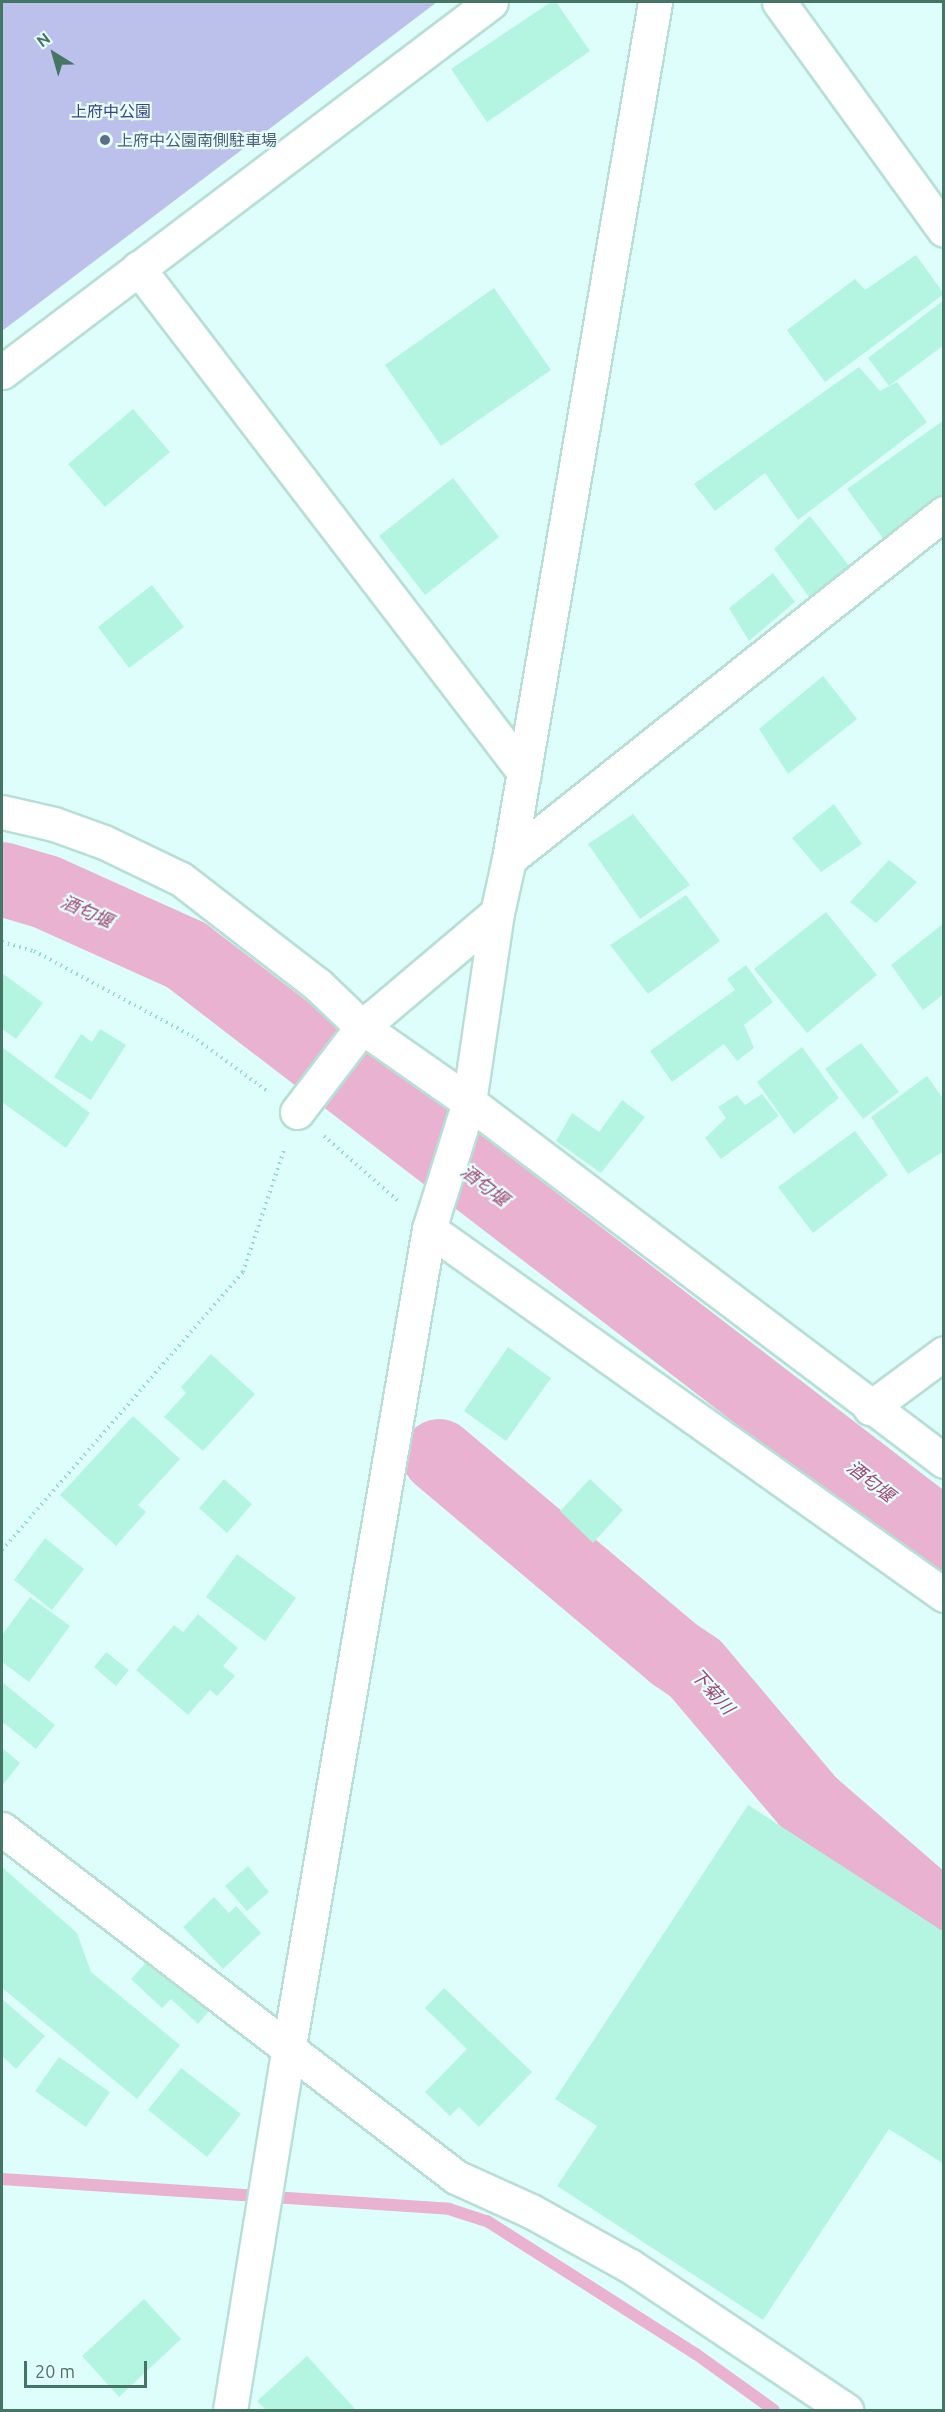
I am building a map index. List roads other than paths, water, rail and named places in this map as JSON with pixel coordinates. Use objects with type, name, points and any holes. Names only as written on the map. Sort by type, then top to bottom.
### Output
[{"type":"street","points":[[2,372],[491,2]]},
{"type":"street","points":[[230,2410],[258,2255],[288,2052],[429,1227],[469,1104],[497,913],[509,859],[655,2]]},
{"type":"street","points":[[779,2],[944,230]]},
{"type":"street","points":[[138,268],[524,772]]},
{"type":"street","points":[[509,859],[944,513]]},
{"type":"street","points":[[2,812],[54,824],[104,842],[180,879],[317,984],[362,1027],[469,1104],[870,1408],[944,1461]]},
{"type":"street","points":[[297,1112],[362,1027],[497,913]]},
{"type":"street","points":[[429,1227],[944,1595]]},
{"type":"street","points":[[870,1408],[944,1353]]},
{"type":"street","points":[[2,1829],[288,2052],[456,2177],[531,2211],[630,2266],[846,2410]]},
{"type":"waterway","name":"酒匂堰","points":[[2,879],[46,892],[186,955],[944,1537]]},
{"type":"waterway","name":"下菊川","points":[[439,1456],[674,1654],[695,1668],[810,1804],[944,1920]]},
{"type":"waterway","points":[[2,2179],[449,2209],[487,2221],[696,2354],[774,2410]]},
{"type":"place","name":"上府中公園南側駐車場","points":[[105,140]]},
{"type":"park label","name":"上府中公園","points":[[111,111]]}]
